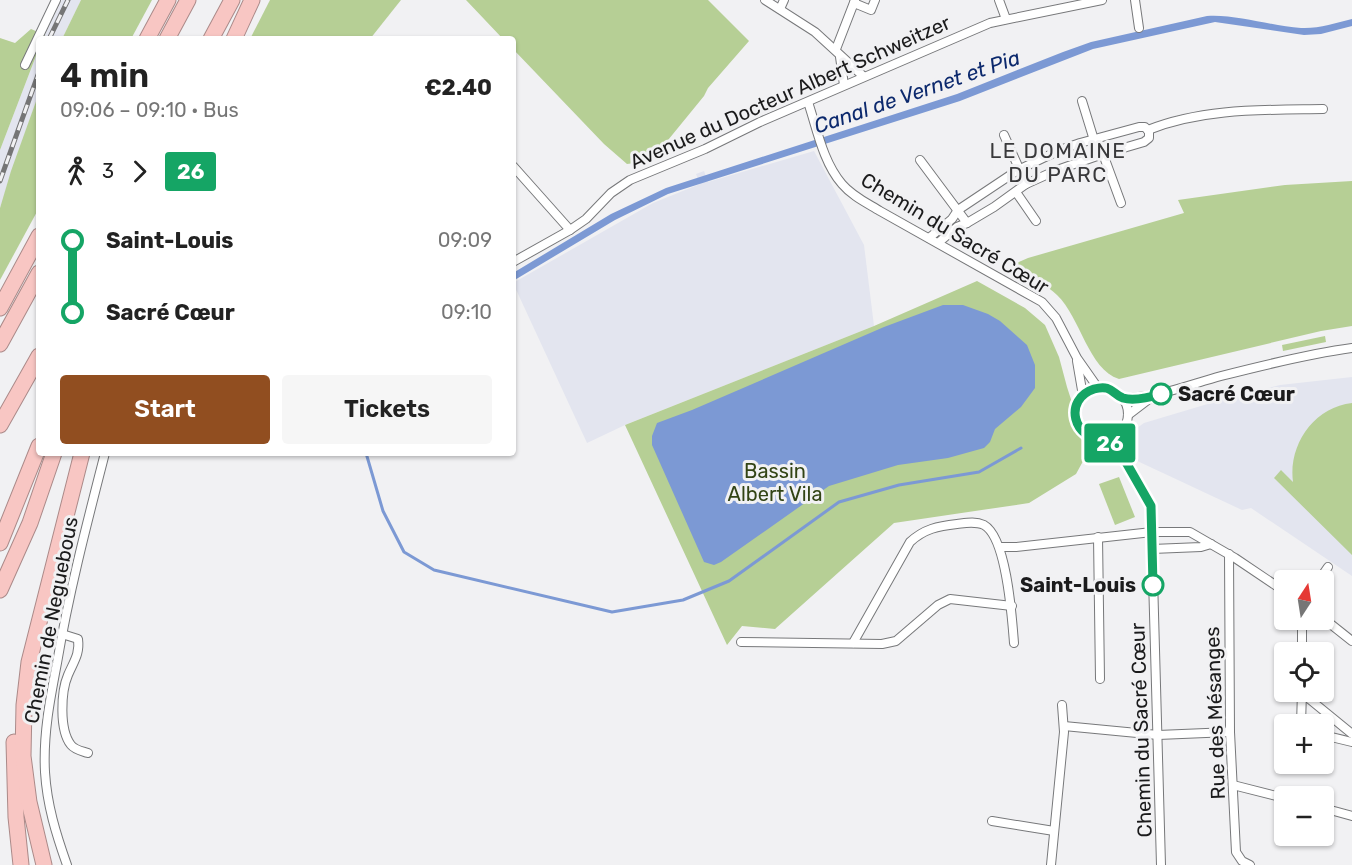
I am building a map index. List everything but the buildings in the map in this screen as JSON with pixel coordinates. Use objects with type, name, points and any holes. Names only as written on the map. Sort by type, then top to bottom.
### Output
[{"type":"highway","points":[[149,36],[168,0]]},
{"type":"highway","points":[[169,36],[188,0]]},
{"type":"highway","points":[[213,36],[232,0]]},
{"type":"highway","points":[[220,36],[238,0]]},
{"type":"highway","points":[[235,36],[252,0]]},
{"type":"highway","points":[[243,36],[260,0]]},
{"type":"highway","points":[[0,308],[36,242]]},
{"type":"highway","points":[[0,344],[36,278]]},
{"type":"highway","points":[[0,425],[36,361]]},
{"type":"highway","points":[[0,543],[36,453]]},
{"type":"highway","points":[[0,573],[51,456]]},
{"type":"highway","points":[[0,590],[30,524],[51,456]]},
{"type":"highway","points":[[21,865],[13,753],[19,693],[32,626],[80,456]]},
{"type":"highway","points":[[44,865],[28,802],[23,756],[24,705],[28,663],[80,456]]},
{"type":"street","points":[[39,36],[56,0]]},
{"type":"street","points":[[765,0],[806,25],[863,76]]},
{"type":"street","points":[[780,9],[784,0]]},
{"type":"street","points":[[844,85],[838,53],[854,2],[871,10],[875,0]]},
{"type":"street","points":[[999,0],[1006,19]]},
{"type":"street","name":"Avenue du Docteur Albert Schweitzer","points":[[516,260],[586,219],[611,193],[630,180],[705,149],[863,76],[975,28],[1006,19],[1102,0]]},
{"type":"street","points":[[1135,0],[1138,28]]},
{"type":"street","points":[[25,65],[36,42]]},
{"type":"street","points":[[1082,101],[1094,140],[1103,154],[1121,203]]},
{"type":"street","name":"Chemin du Sacré Cœur","points":[[808,102],[824,149],[841,183],[855,196],[1042,302],[1056,318],[1077,358],[1098,388]]},
{"type":"street","points":[[929,238],[952,219],[958,210],[1018,170],[1080,143],[1139,127],[1145,127],[1148,130],[1199,117],[1250,110],[1323,109]]},
{"type":"street","points":[[938,243],[957,227],[967,224],[1026,184],[1058,170],[1144,142],[1149,138],[1148,130]]},
{"type":"street","points":[[1004,135],[1026,184]]},
{"type":"street","points":[[920,160],[967,224]]},
{"type":"street","points":[[516,169],[570,230]]},
{"type":"street","points":[[1016,192],[1036,221]]},
{"type":"street","points":[[1123,398],[1155,396],[1221,376],[1352,348]]},
{"type":"street","name":"Chemin du Sacré Cœur","points":[[1077,358],[1083,396]]},
{"type":"street","points":[[1098,388],[1113,390],[1123,398],[1127,406],[1128,415],[1125,426],[1118,435],[1107,440],[1089,437],[1077,424],[1076,409],[1083,396],[1098,388]]},
{"type":"street","points":[[1128,415],[1155,396]]},
{"type":"street","name":"Chemin du Sacré Cœur","points":[[1118,435],[1123,457]]},
{"type":"street","name":"Chemin du Sacré Cœur","points":[[1107,440],[1123,457],[1151,506],[1161,865]]},
{"type":"street","name":"Chemin de Neguebous","points":[[67,865],[50,813],[45,772],[45,743],[48,711],[62,634],[79,554],[104,456]]},
{"type":"street","points":[[853,644],[910,542],[919,533],[938,526],[976,522],[986,526],[1000,546],[1012,606],[1014,644]]},
{"type":"street","points":[[1000,546],[1016,547],[1152,532],[1190,532],[1229,554],[1274,584]]},
{"type":"street","points":[[1098,537],[1100,679]]},
{"type":"street","points":[[1152,549],[1201,547],[1211,544]]},
{"type":"street","name":"Rue des Mésanges","points":[[1229,554],[1230,732],[1236,852],[1242,861],[1250,865]]},
{"type":"street","points":[[741,642],[882,644],[896,641],[938,605],[951,599],[1012,606]]},
{"type":"street","points":[[1334,627],[1352,641]]},
{"type":"street","points":[[62,634],[78,639],[79,648],[66,684],[63,728],[70,744],[88,753]]},
{"type":"street","points":[[1314,702],[1352,734]]},
{"type":"street","points":[[1051,865],[1064,726],[1062,705]]},
{"type":"street","points":[[1064,726],[1158,735],[1230,732]]},
{"type":"street","points":[[1334,738],[1352,742]]},
{"type":"street","points":[[1233,785],[1274,795]]},
{"type":"street","points":[[1334,811],[1352,816]]},
{"type":"street","points":[[992,821],[1054,831]]},
{"type":"shaded area","points":[[62,0],[81,0],[63,36],[44,36]]},
{"type":"shaded area","points":[[36,56],[36,102],[0,208],[0,150]]},
{"type":"shaded area","points":[[814,151],[864,245],[874,326],[625,425],[587,443],[516,289],[516,281],[653,203],[700,184],[696,174],[704,171],[708,182]]},
{"type":"shaded area","points":[[1352,377],[1352,576],[1251,508],[1242,510],[1133,459],[1134,430],[1144,423],[1280,385]]},
{"type":"green space","points":[[81,0],[152,0],[133,36],[63,36]]},
{"type":"green space","points":[[270,0],[401,0],[372,36],[252,36]]},
{"type":"green space","points":[[466,0],[708,0],[749,41],[708,88],[664,145],[643,162],[627,164],[604,144],[516,52],[516,36],[500,36]]},
{"type":"green space","points":[[31,29],[45,35],[36,36],[36,56],[0,150],[0,38],[15,43]]},
{"type":"green space","points":[[36,101],[36,214],[0,280],[0,208]]},
{"type":"green space","points":[[1352,181],[1352,326],[1321,331],[1119,379],[1100,365],[1057,295],[1041,283],[1010,266],[1028,258],[1184,213],[1178,200],[1285,185]]},
{"type":"green space","name":"Bassin Albert Vila","points":[[977,281],[1025,308],[1045,325],[1059,357],[1088,452],[1076,474],[1029,503],[894,523],[775,629],[742,626],[727,645],[625,425],[874,326]]},
{"type":"green space","points":[[1325,336],[1326,342],[1283,351],[1282,345]]},
{"type":"green space","points":[[1352,403],[1352,555],[1274,478],[1281,470],[1293,482],[1295,455],[1306,430],[1326,412]]},
{"type":"green space","points":[[1119,477],[1135,517],[1115,525],[1099,484]]},
{"type":"water","name":"Canal de Vernet et Pia","points":[[1207,16],[1230,17],[1301,28],[1320,27],[1352,19],[1352,26],[1321,34],[1304,35],[1215,22],[1093,49],[960,101],[668,194],[615,220],[516,279],[516,271],[611,214],[666,188],[957,94],[1091,42]]},
{"type":"water","points":[[943,305],[963,305],[1000,321],[1027,345],[1035,365],[1035,388],[1021,407],[995,429],[990,442],[984,448],[948,458],[898,465],[829,486],[721,562],[714,565],[704,562],[652,445],[652,436],[657,423],[884,327]]},
{"type":"waterway","points":[[367,456],[383,511],[404,552],[434,570],[612,612],[683,600],[729,581],[839,502],[899,485],[979,472],[1021,448]]},
{"type":"railway","points":[[50,36],[68,0]]},
{"type":"railway","points":[[0,181],[36,80]]},
{"type":"bus line","name":"26","points":[[1153,585],[1151,506],[1123,457],[1107,440],[1098,440],[1082,432],[1075,417],[1078,402],[1090,390],[1107,388],[1123,398],[1161,394]]},
{"type":"place","name":"Sacré Cœur","points":[[1161,394]]},
{"type":"place","name":"Saint-Louis","points":[[1153,585]]},
{"type":"district","name":"LE DOMAINE DU PARC","points":[[1058,163]]}]
